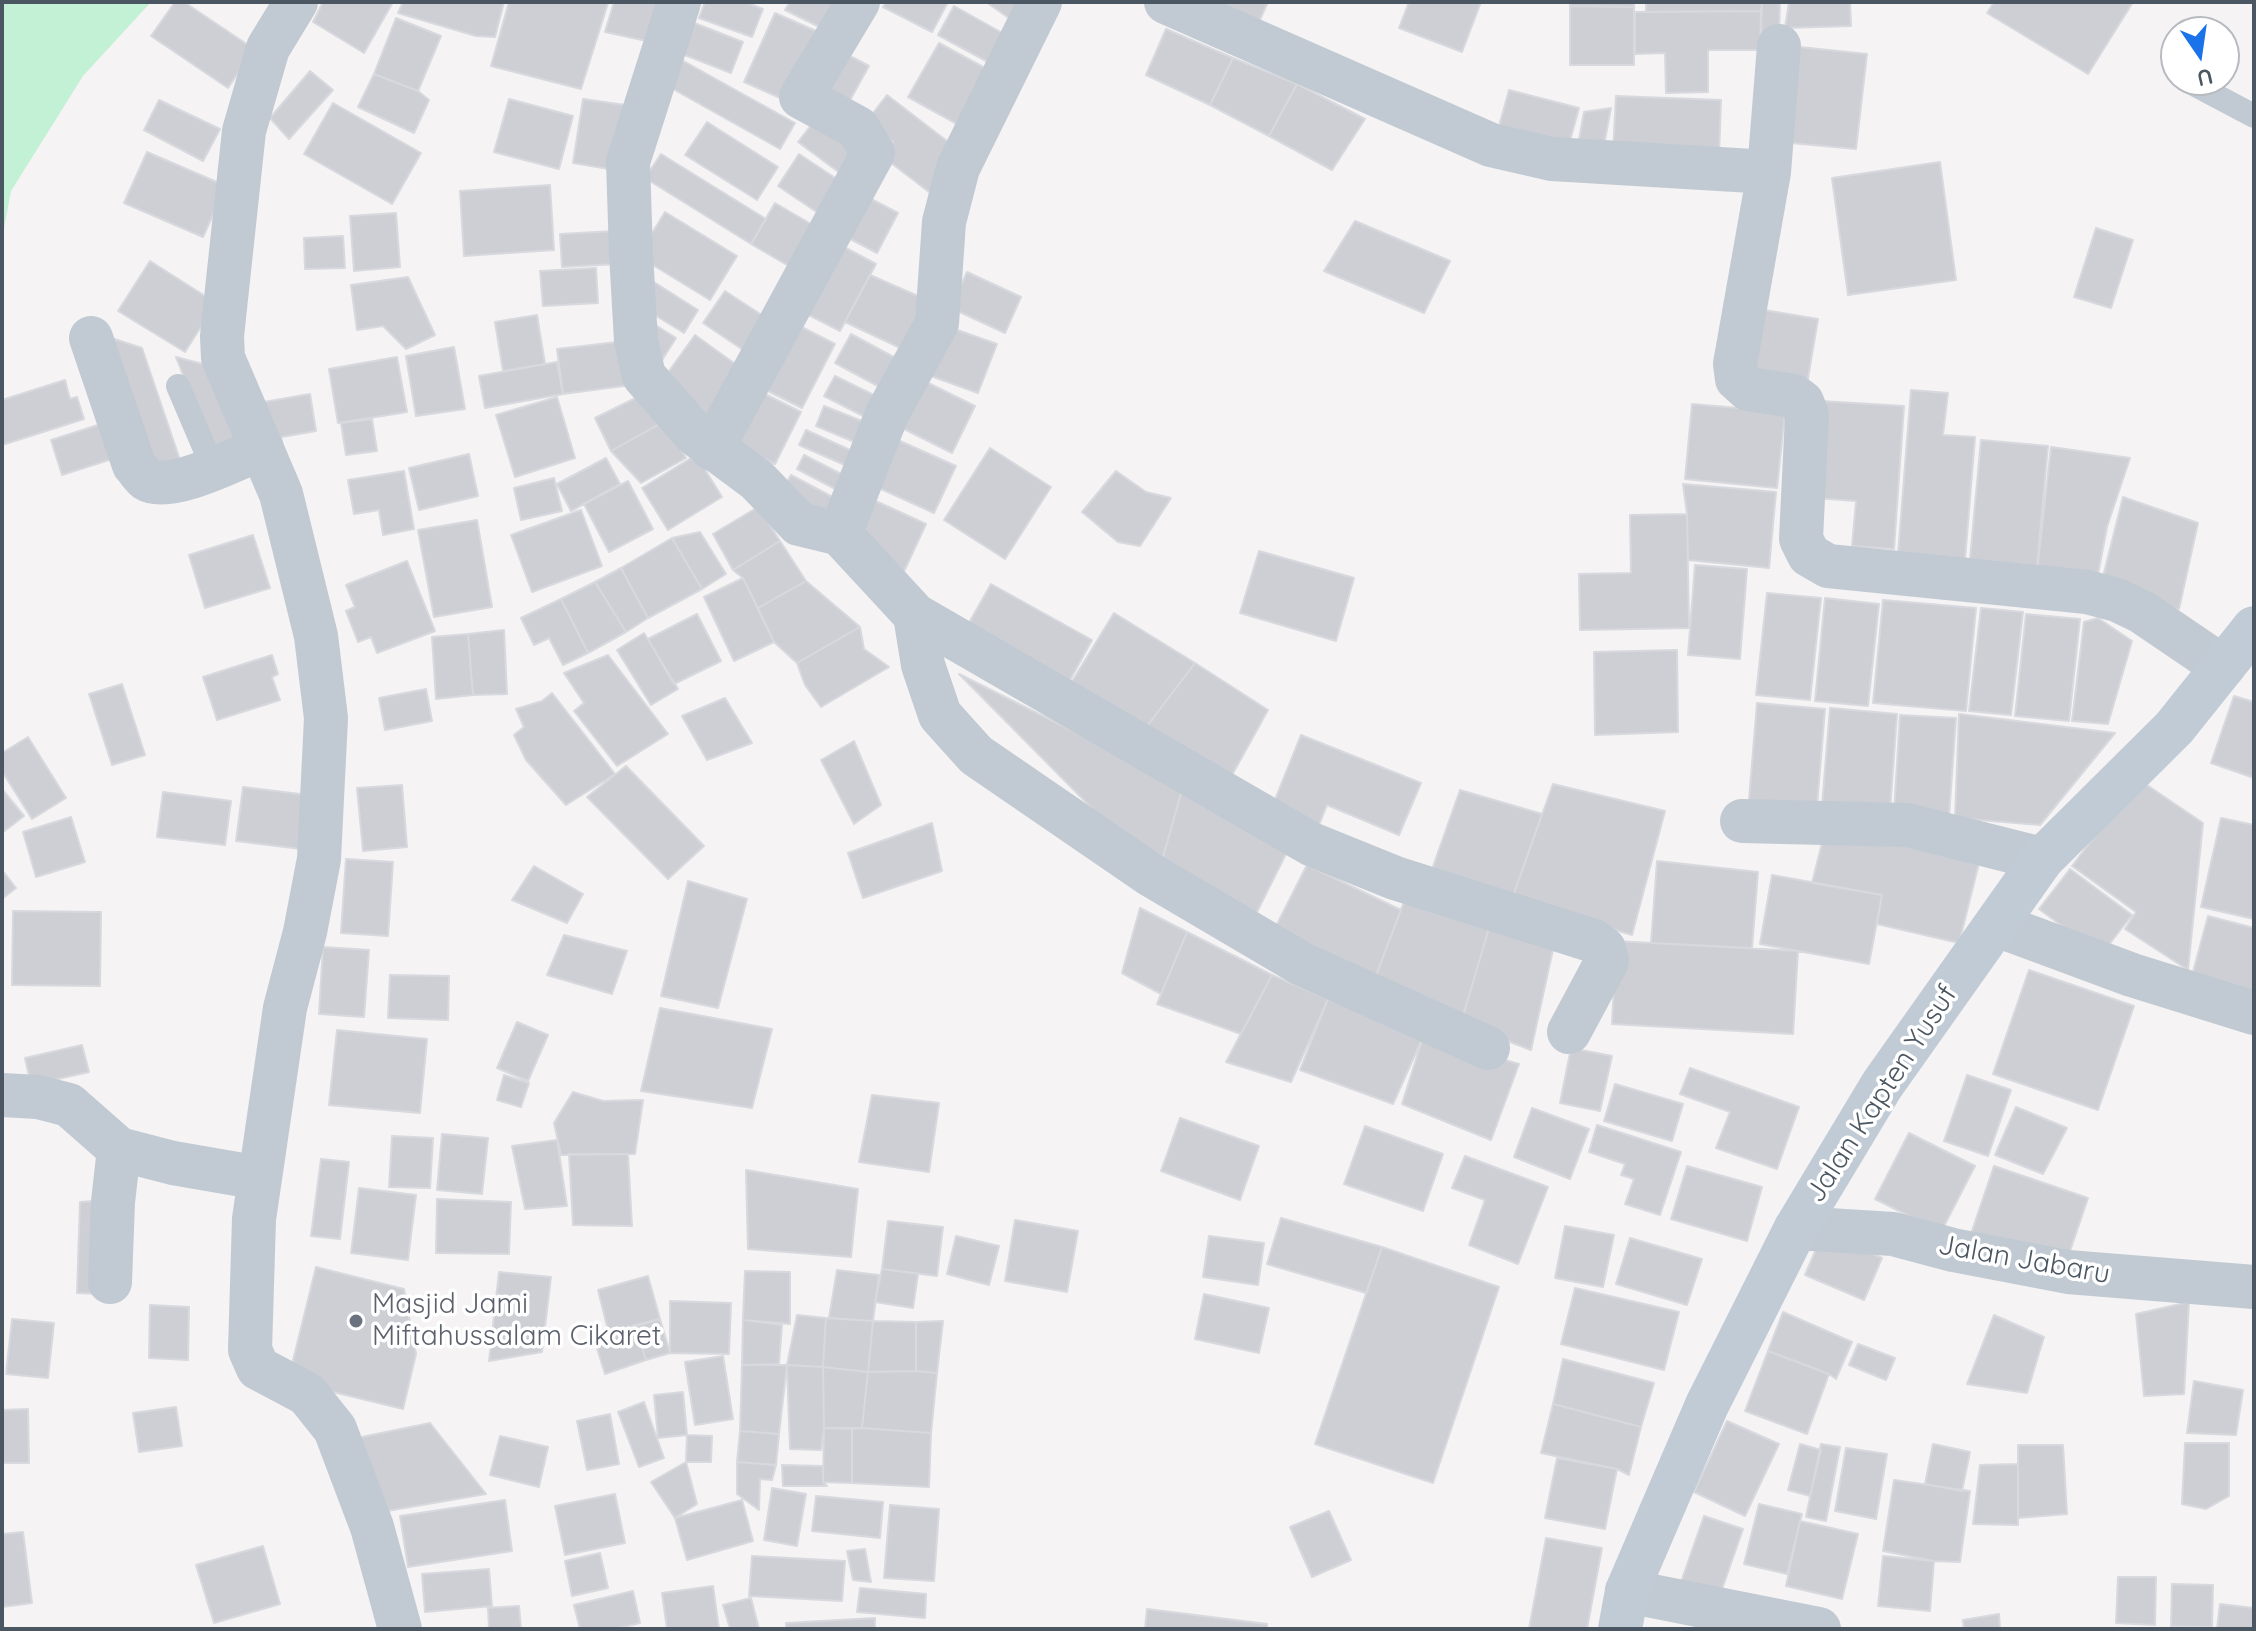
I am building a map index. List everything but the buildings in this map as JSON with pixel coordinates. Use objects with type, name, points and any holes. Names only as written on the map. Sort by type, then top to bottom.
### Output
[{"type":"main road","name":"Jalan Kapten Yusuf","points":[[1624,1610],[1707,1405],[1796,1228],[1882,1085],[2042,859],[2174,728],[2254,628]]},
{"type":"street","points":[[296,2],[268,48],[246,118],[222,336],[223,358],[281,494],[302,571],[316,636],[326,718],[319,859],[305,932],[285,1008],[254,1219],[250,1350],[258,1368],[307,1394],[335,1429],[372,1527],[400,1629]]},
{"type":"street","points":[[679,2],[628,162],[636,341],[644,376],[695,434],[757,480],[799,524],[840,534],[915,615],[1311,844],[1395,878],[1594,941],[1604,949],[1607,961],[1569,1032]]},
{"type":"street","points":[[712,449],[873,153],[858,128],[801,97],[858,2]]},
{"type":"street","points":[[840,534],[887,414],[937,323],[944,222],[958,168],[1040,2]]},
{"type":"street","points":[[1166,2],[1491,145],[1522,154],[1552,159],[1769,172]]},
{"type":"street","points":[[1779,46],[1769,172],[1735,364],[1737,379],[1748,389],[1794,396],[1802,402],[1807,415],[1801,539],[1809,555],[1828,566],[2087,592],[2117,600],[2142,612],[2223,667]]},
{"type":"street","points":[[91,338],[134,465],[146,479],[163,484],[262,448]]},
{"type":"street","points":[[915,615],[923,665],[940,715],[976,755],[1151,875],[1302,964],[1488,1048]]},
{"type":"street","points":[[1742,821],[1907,825],[2042,859]]},
{"type":"street","points":[[1997,925],[2132,975],[2254,1013]]},
{"type":"street","points":[[2,1095],[38,1097],[69,1105],[119,1149],[173,1163],[260,1178]]},
{"type":"street","points":[[110,1282],[113,1202],[119,1149]]},
{"type":"street","name":"Jalan Jabaru","points":[[1796,1228],[1893,1234],[1966,1253],[2068,1272],[2254,1287]]},
{"type":"street","points":[[1624,1610],[1819,1629]]},
{"type":"lane","points":[[2216,96],[2254,116]]},
{"type":"lane","points":[[178,386],[213,468]]},
{"type":"green space","points":[[2,2],[151,2],[83,76],[11,191],[2,239]]},
{"type":"place","name":"Masjid Jami Miftahussalam Cikaret","points":[[356,1321]]}]
